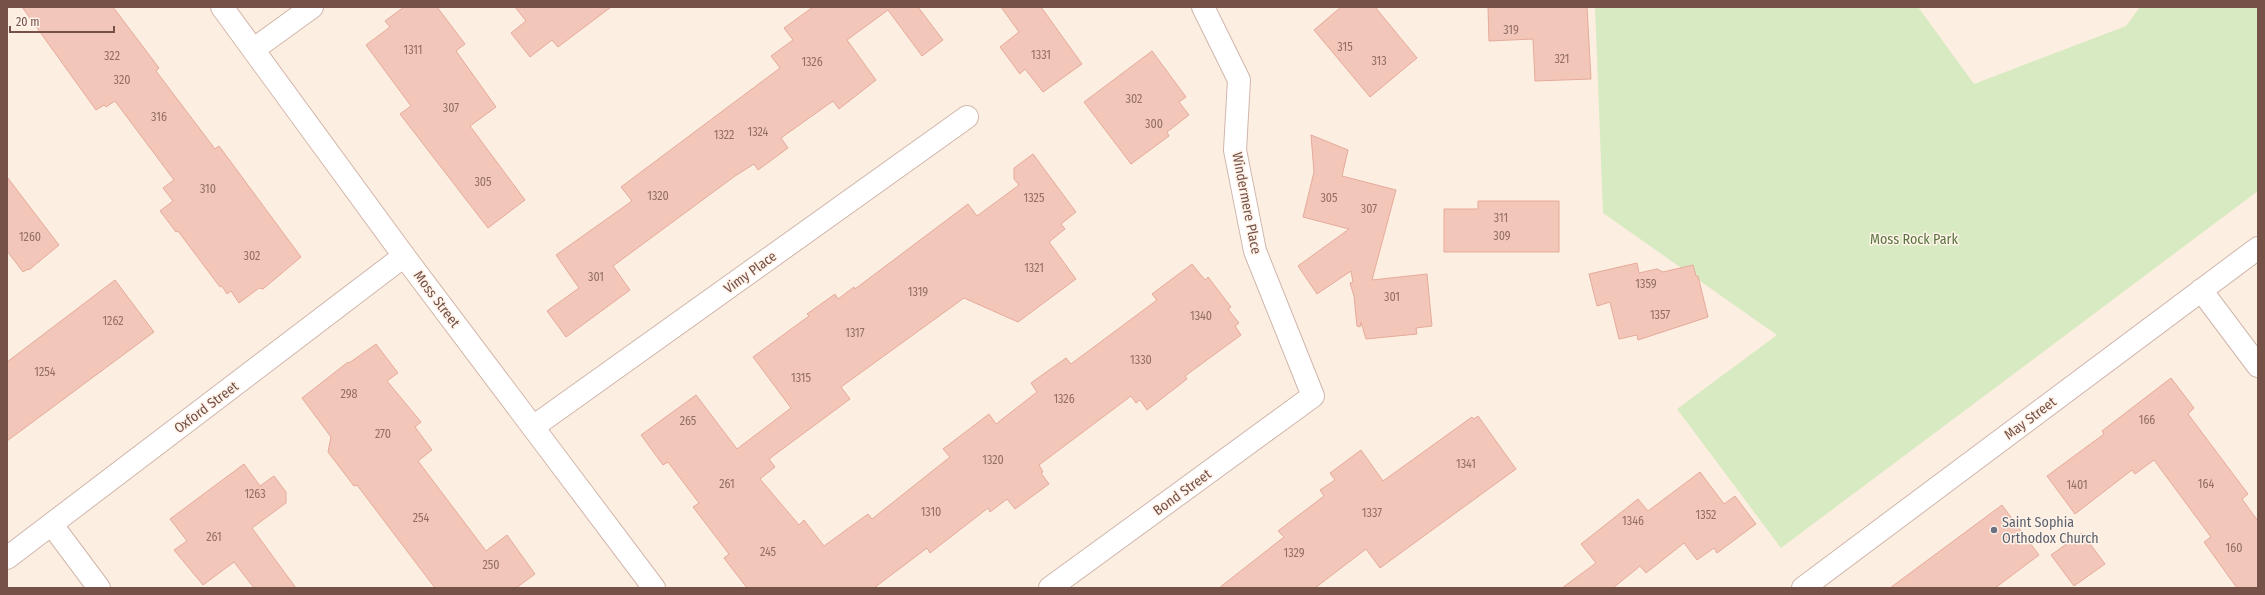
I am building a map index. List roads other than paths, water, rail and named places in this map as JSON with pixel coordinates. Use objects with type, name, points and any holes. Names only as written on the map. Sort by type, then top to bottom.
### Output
[{"type":"street","name":"Moss Street","points":[[222,7],[404,256],[654,588]]},
{"type":"street","points":[[254,49],[312,7]]},
{"type":"street","name":"Windermere Place","points":[[1203,7],[1239,80],[1236,150],[1255,251],[1313,396]]},
{"type":"street","name":"Vimy Place","points":[[533,427],[967,117]]},
{"type":"street","name":"May Street","points":[[1803,588],[1826,581],[2201,290],[2258,248]]},
{"type":"street","name":"Oxford Street","points":[[7,558],[404,256]]},
{"type":"street","points":[[2201,290],[2258,366]]},
{"type":"street","name":"Bond Street","points":[[1050,588],[1313,396]]},
{"type":"street","points":[[52,525],[99,588]]},
{"type":"place","name":"Saint Sophia Orthodox Church","points":[[1994,530]]},
{"type":"park label","name":"Moss Rock Park","points":[[1914,239]]}]
